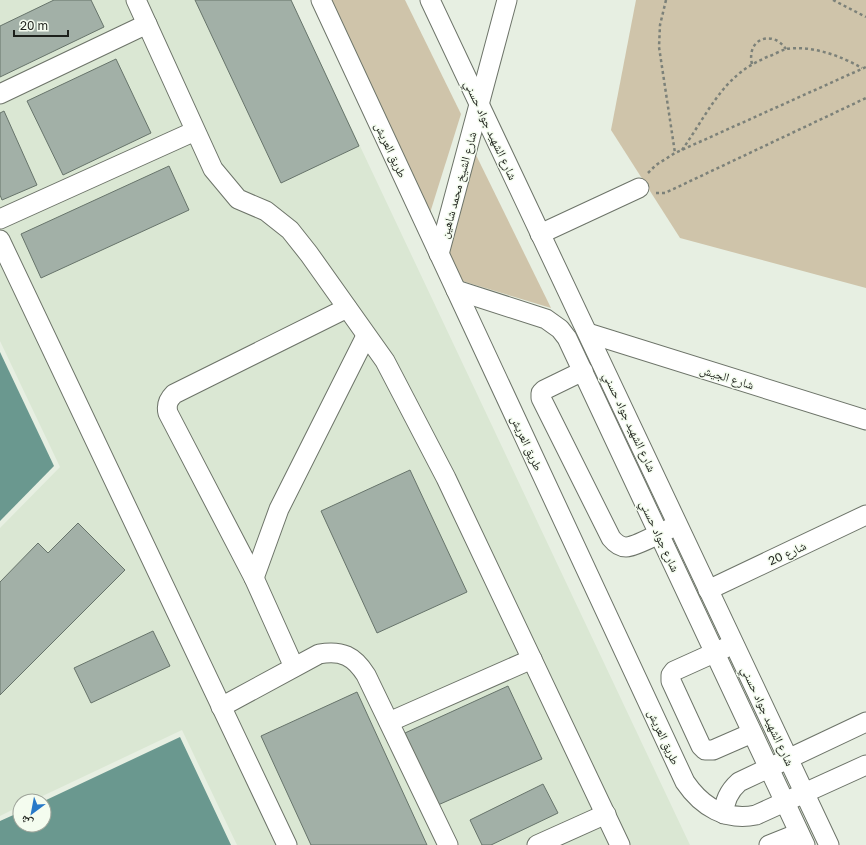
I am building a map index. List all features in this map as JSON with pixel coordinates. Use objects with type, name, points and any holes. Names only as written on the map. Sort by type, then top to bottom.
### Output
[{"type":"street","points":[[136,0],[212,169],[238,199],[266,211],[290,230],[309,254],[385,361],[446,478],[620,845]]},
{"type":"street","name":"طريق العريش","points":[[321,0],[685,782],[701,802],[716,811],[740,817],[756,815],[866,765]]},
{"type":"street","name":"شارع الشهيد جواد حسني","points":[[430,0],[829,845]]},
{"type":"street","name":"شارع الشيخ محمد شاهين","points":[[439,254],[507,0]]},
{"type":"street","points":[[0,94],[146,24]]},
{"type":"street","points":[[0,219],[195,131]]},
{"type":"street","points":[[540,234],[639,188]]},
{"type":"street","points":[[0,240],[287,845]]},
{"type":"street","name":"شارع جواد حسني","points":[[456,290],[540,317],[551,322],[560,329],[567,338],[802,839]]},
{"type":"street","points":[[294,667],[254,578],[168,414],[168,403],[174,394],[347,308]]},
{"type":"street","name":"شارع الجيش","points":[[588,333],[866,420]]},
{"type":"street","points":[[254,578],[279,509],[366,336]]},
{"type":"street","points":[[583,371],[544,390],[541,395],[541,400],[613,541],[621,546],[630,547],[678,525]]},
{"type":"street","name":"شارع 20","points":[[708,590],[866,515]]},
{"type":"street","points":[[734,644],[674,670],[670,678],[701,746],[705,750],[713,750],[752,733]]},
{"type":"street","points":[[221,707],[319,654],[330,652],[352,658],[360,665],[366,675],[448,845]]},
{"type":"street","points":[[389,722],[532,659]]},
{"type":"street","points":[[724,814],[726,798],[739,782],[866,722]]},
{"type":"street","points":[[537,845],[606,814]]},
{"type":"street","points":[[769,845],[802,839]]},
{"type":"path","points":[[666,0],[660,25],[659,47],[675,153]]},
{"type":"path","points":[[833,0],[866,17]]},
{"type":"path","points":[[752,64],[750,57],[751,50],[754,45],[765,38],[777,40],[786,49]]},
{"type":"path","points":[[682,151],[721,92],[735,77],[752,64],[786,49],[813,50],[826,52],[845,59],[862,69]]},
{"type":"path","points":[[866,67],[675,153],[656,165],[646,175],[639,188],[654,193],[664,193],[866,98]]},
{"type":"shaded area","points":[[0,0],[291,0],[690,845],[237,845],[182,730],[49,793],[12,793],[12,810],[0,816],[0,528],[60,467],[0,341]]},
{"type":"shaded area","points":[[330,0],[405,0],[461,114],[430,213]]},
{"type":"shaded area","points":[[636,0],[866,0],[866,288],[680,238],[611,130]]},
{"type":"shaded area","points":[[476,155],[551,308],[459,280],[445,253]]},
{"type":"water","points":[[0,352],[54,466],[0,521]]},
{"type":"water","points":[[180,737],[231,845],[0,845],[0,821],[12,816],[12,833],[52,833],[52,797]]},
{"type":"building","points":[[54,0],[91,0],[104,27],[0,77],[0,26]]},
{"type":"building","points":[[195,0],[291,0],[359,146],[281,183]]},
{"type":"building","points":[[116,59],[151,133],[63,175],[27,101]]},
{"type":"building","points":[[4,111],[37,185],[2,200],[0,195],[0,113]]},
{"type":"building","points":[[169,166],[189,210],[41,278],[21,234]]},
{"type":"building","points":[[410,470],[467,592],[377,633],[321,511]]},
{"type":"building","points":[[78,523],[125,570],[0,695],[0,582],[38,543],[48,553]]},
{"type":"building","points":[[153,631],[170,666],[91,703],[74,668]]},
{"type":"building","points":[[508,686],[542,759],[438,805],[405,733]]},
{"type":"building","points":[[357,692],[427,845],[311,845],[261,736]]},
{"type":"building","points":[[543,784],[558,813],[491,845],[482,845],[470,820]]}]
